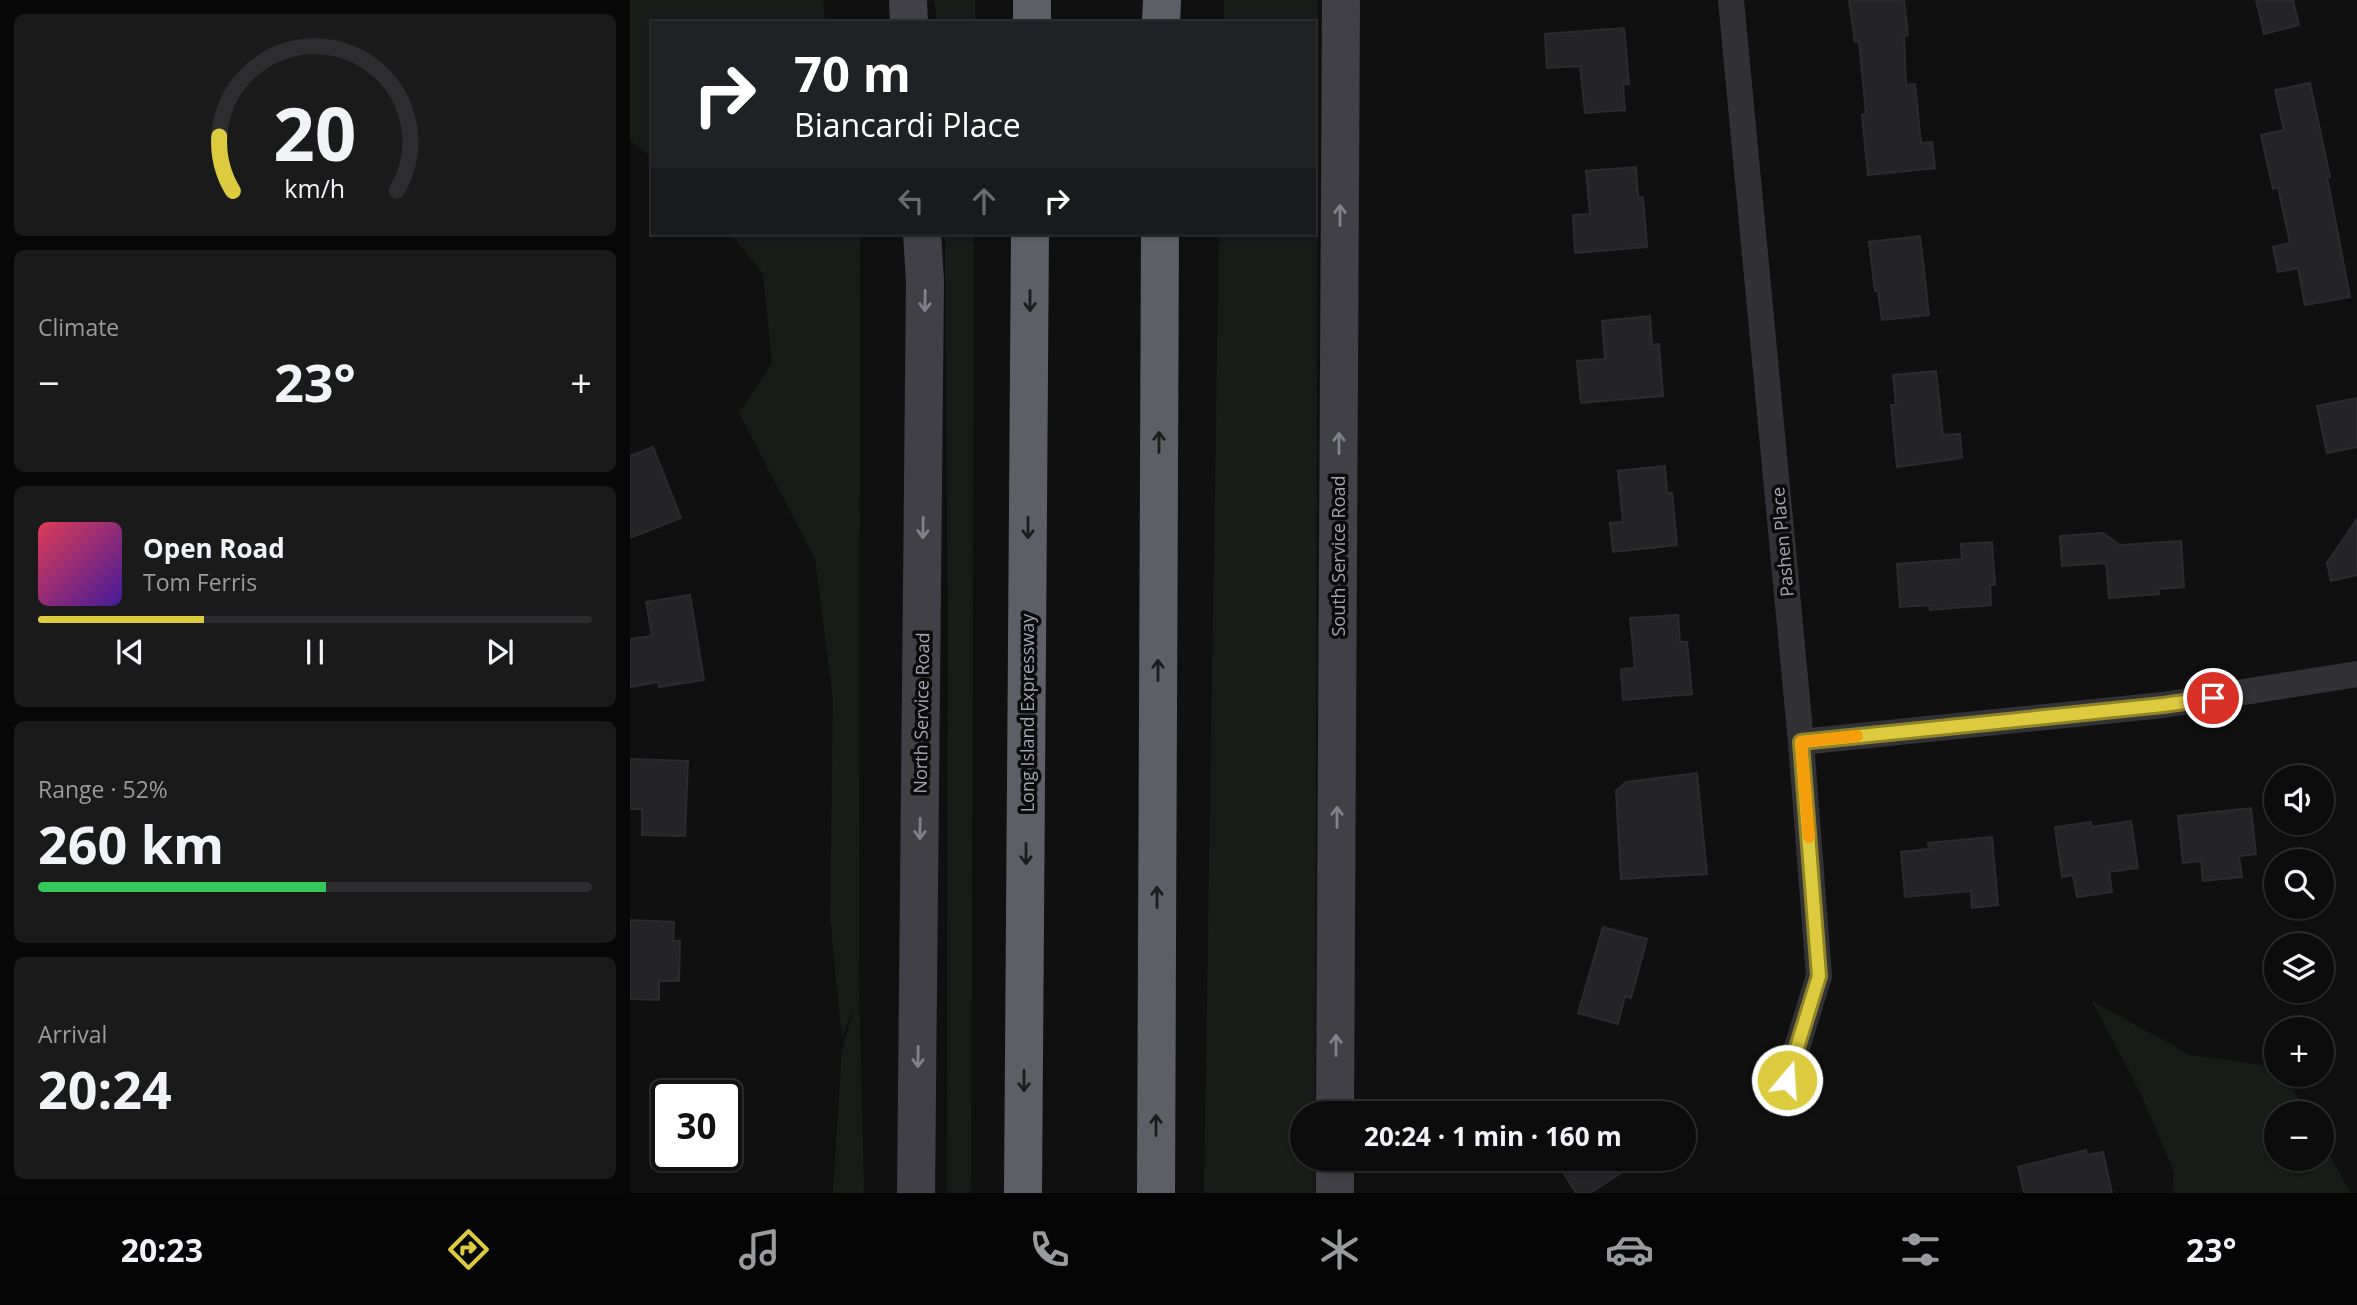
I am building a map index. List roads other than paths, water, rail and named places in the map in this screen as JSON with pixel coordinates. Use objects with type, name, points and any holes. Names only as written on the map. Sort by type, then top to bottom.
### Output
[{"type":"highway","points":[[1032,0],[1032,21]]},
{"type":"highway","points":[[1161,21],[1162,0]]},
{"type":"highway","name":"Long Island Expressway","points":[[1023,1193],[1030,235]]},
{"type":"highway","points":[[1156,1193],[1160,235]]},
{"type":"main road","points":[[908,0],[909,21]]},
{"type":"main road","name":"South Service Road","points":[[1335,1101],[1341,0]]},
{"type":"main road","name":"North Service Road","points":[[916,1193],[925,281],[922,235]]},
{"type":"main road","points":[[1335,1171],[1335,1193]]},
{"type":"street","name":"Pashen Place","points":[[1731,0],[1801,742],[1819,976],[1787,1080]]},
{"type":"street","points":[[1801,742],[2163,705],[2357,674]]}]
